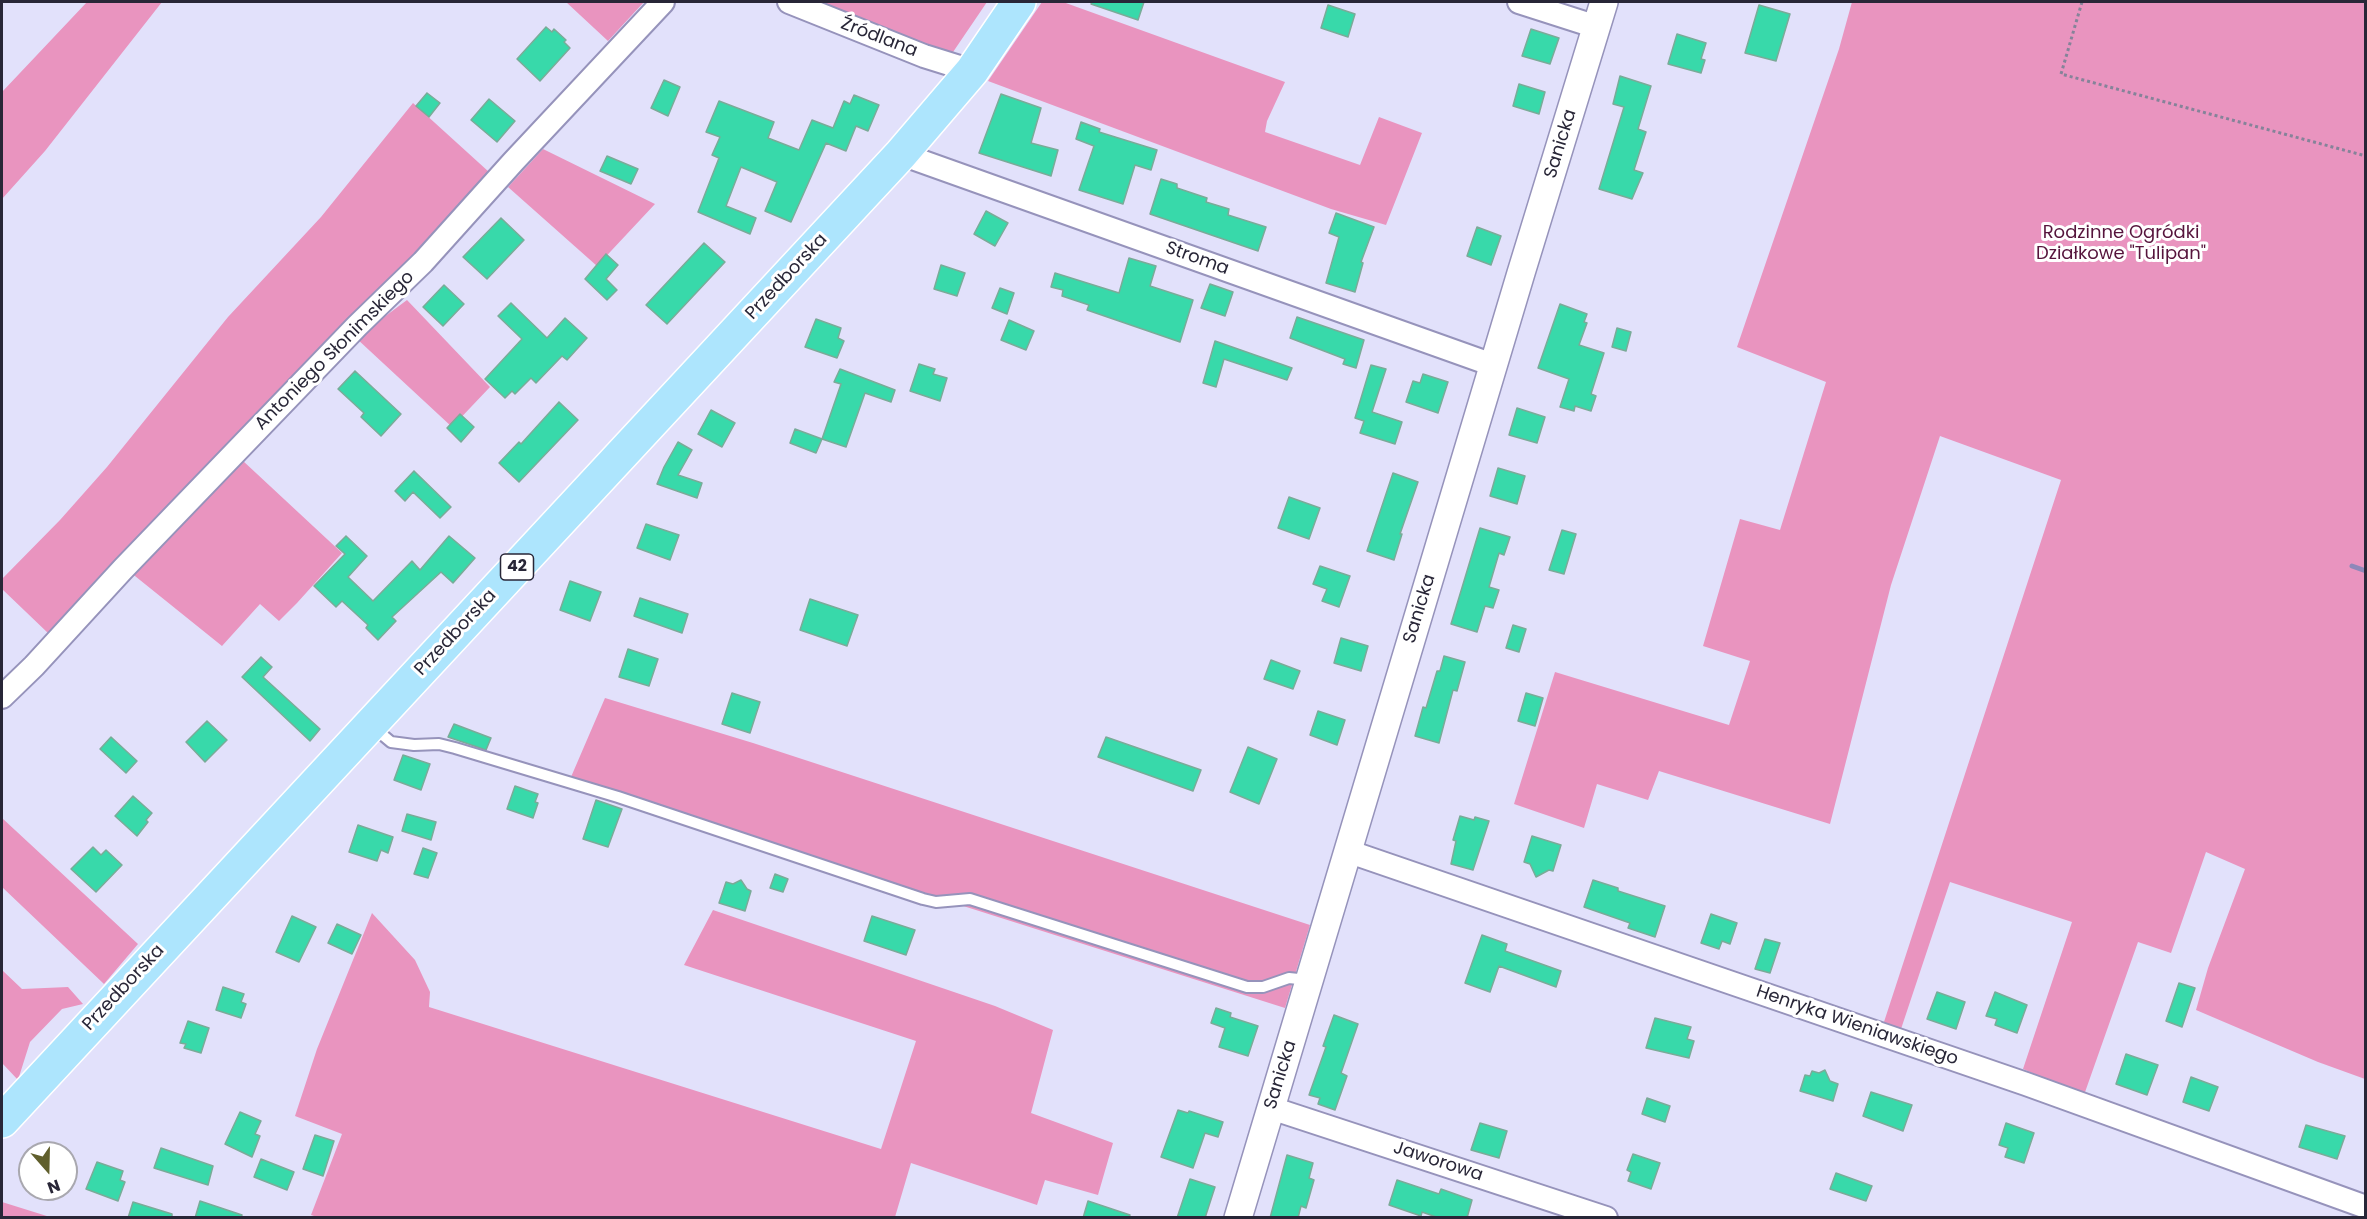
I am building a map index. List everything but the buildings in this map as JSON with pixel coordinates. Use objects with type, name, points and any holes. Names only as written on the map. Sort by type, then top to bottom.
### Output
[{"type":"main road","name":"Przedborska","points":[[2,1120],[901,154],[972,71],[1019,2]]},
{"type":"street","name":"Antoniego Słonimskiego","points":[[2,697],[357,326],[423,262],[663,2]]},
{"type":"street","name":"Źródlana","points":[[789,2],[924,56],[972,71]]},
{"type":"street","points":[[1519,2],[1601,14]]},
{"type":"street","name":"Sanicka","points":[[1238,1218],[1493,364],[1601,14]]},
{"type":"street","name":"Stroma","points":[[901,154],[1493,364]]},
{"type":"street","name":"Henryka Wieniawskiego","points":[[1347,851],[2026,1084],[2366,1207]]},
{"type":"street","name":"Jaworowa","points":[[1271,1108],[1606,1218]]},
{"type":"lane","points":[[370,725],[391,742],[414,745],[439,744],[455,748],[618,797],[923,899],[936,902],[970,899],[1247,987],[1263,987],[1289,978],[1309,980]]},
{"type":"path","points":[[2082,2],[2061,74],[2366,156]]},
{"type":"green space","points":[[87,2],[162,2],[45,151],[2,199],[2,92]]},
{"type":"green space","points":[[566,2],[644,2],[608,41]]},
{"type":"green space","points":[[819,2],[987,2],[951,55]]},
{"type":"green space","points":[[1042,2],[1063,2],[1285,82],[1267,121],[1265,132],[1360,165],[1379,117],[1422,133],[1386,225],[1331,209],[988,81]]},
{"type":"green space","name":"Rodzinne Ogródki Działkowe \"Tulipan\"","points":[[1852,2],[2365,2],[2365,1079],[2318,1062],[2196,1010],[2208,968],[2245,869],[2206,852],[2171,953],[2138,942],[2084,1095],[2023,1069],[2072,922],[1950,882],[1900,1032],[1883,1025],[2061,480],[1940,436],[1891,585],[1830,824],[1659,771],[1648,800],[1597,784],[1584,828],[1514,804],[1555,672],[1729,725],[1750,661],[1703,646],[1740,519],[1780,530],[1826,382],[1737,347],[1839,49]]},
{"type":"green space","points":[[413,103],[489,172],[400,276],[49,634],[2,589],[2,579],[60,520],[107,467],[228,317],[321,217]]},
{"type":"green space","points":[[543,149],[655,204],[597,266],[508,187]]},
{"type":"green space","points":[[407,300],[490,387],[452,427],[356,338]]},
{"type":"green space","points":[[242,460],[342,553],[279,621],[260,604],[222,646],[130,572]]},
{"type":"green space","points":[[605,698],[753,743],[1310,925],[1285,1008],[834,865],[571,777]]},
{"type":"green space","points":[[2,818],[138,944],[104,984],[2,887]]},
{"type":"green space","points":[[713,910],[995,1006],[1053,1030],[1031,1113],[1113,1143],[1098,1195],[1045,1180],[1037,1205],[911,1163],[895,1217],[320,1218],[311,1215],[342,1134],[295,1116],[317,1049],[372,913],[415,960],[430,992],[429,1007],[881,1149],[916,1041],[684,965]]},
{"type":"green space","points":[[2,970],[22,989],[68,987],[83,1004],[62,1009],[30,1042],[18,1080],[2,1063]]},
{"type":"green space","points":[[2,1202],[50,1217],[2,1217]]},
{"type":"waterway","points":[[2352,566],[2366,571]]}]
